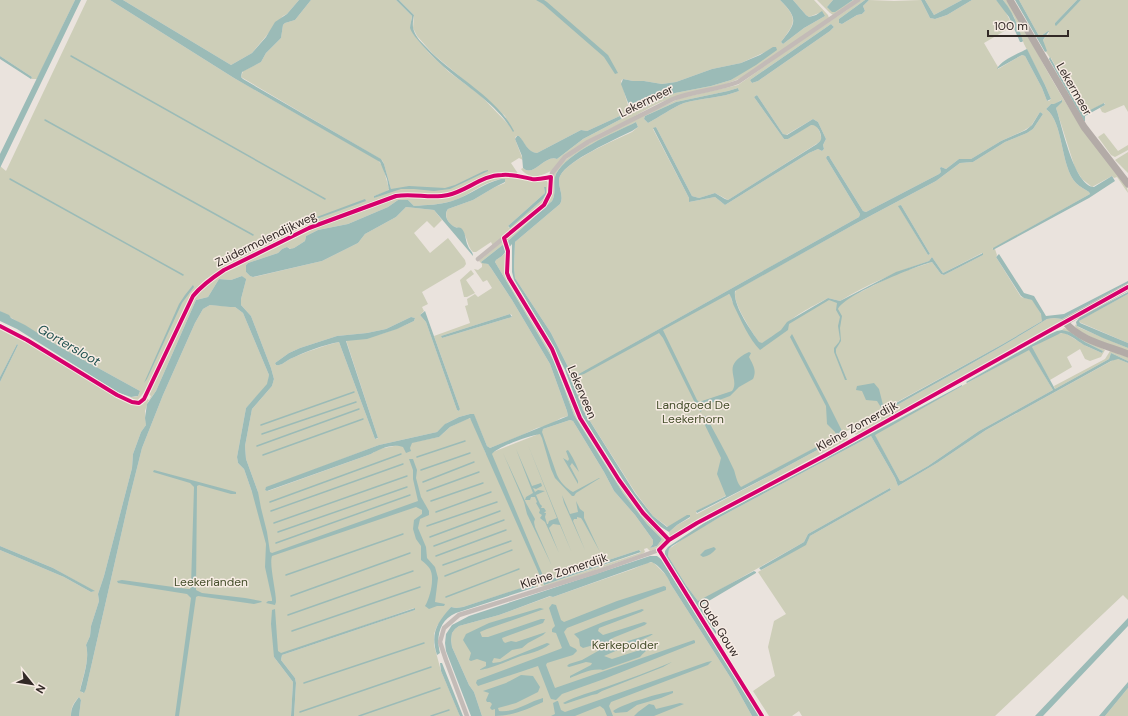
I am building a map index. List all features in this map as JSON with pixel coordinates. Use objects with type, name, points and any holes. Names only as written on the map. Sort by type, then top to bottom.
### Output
[{"type":"street","name":"Lekermeer","points":[[550,177],[553,170],[566,157],[588,142],[673,99],[683,95],[738,82],[858,0]]},
{"type":"street","name":"Lekermeer","points":[[1010,0],[1084,127],[1128,184]]},
{"type":"street","name":"Zuidermolendijkweg","points":[[147,393],[193,296],[199,288],[224,270],[309,228],[396,196],[407,194],[437,196],[448,195],[481,180],[502,174],[524,176],[533,179],[550,177]]},
{"type":"street","points":[[478,259],[544,204],[550,193],[550,177]]},
{"type":"street","points":[[1128,287],[1065,322],[1071,329],[1088,338],[1128,354]]},
{"type":"street","name":"Kleine Zomerdijk","points":[[467,716],[440,642],[444,628],[459,615],[596,572],[659,550],[668,540],[697,523],[826,455],[1065,322]]},
{"type":"street","name":"Oude Gouw","points":[[659,550],[762,716]]},
{"type":"green space","points":[[0,0],[75,0],[37,79],[31,79],[32,77],[0,56]]},
{"type":"green space","points":[[87,0],[110,0],[234,78],[378,160],[383,167],[388,190],[391,189],[382,160],[241,77],[243,71],[261,62],[266,53],[281,38],[283,25],[295,20],[311,0],[396,0],[412,16],[410,27],[414,35],[429,53],[449,72],[480,95],[509,125],[505,116],[433,54],[417,36],[413,28],[414,15],[399,0],[780,0],[790,12],[793,21],[781,42],[783,44],[804,28],[825,16],[819,13],[809,17],[793,0],[814,0],[829,18],[743,77],[725,85],[676,97],[656,105],[592,138],[556,168],[546,173],[537,176],[528,175],[521,169],[531,170],[548,160],[553,158],[557,159],[583,139],[623,118],[622,115],[587,131],[581,130],[537,153],[526,147],[519,136],[516,136],[515,139],[523,160],[519,158],[511,163],[519,175],[507,174],[489,178],[460,190],[445,194],[399,194],[309,226],[231,265],[206,279],[197,288],[186,305],[146,390],[137,401],[126,395],[136,397],[140,391],[60,347],[0,311],[0,166],[6,171]],"holes":[[[776,47],[776,50],[731,80],[711,86],[675,93],[635,112],[630,112],[621,81],[623,79],[662,84],[676,82],[712,69],[741,63]],[[386,192],[374,198],[374,196]]]},
{"type":"green space","points":[[123,0],[299,0],[287,14],[283,16],[252,53],[231,65]]},
{"type":"green space","points":[[817,0],[833,0],[827,7],[845,5],[855,0],[833,15]]},
{"type":"green space","points":[[860,0],[865,0],[839,19],[839,23],[842,24],[857,15],[862,14],[865,11],[863,6],[869,0],[921,0],[930,18],[935,19],[947,15],[972,0],[996,0],[1004,9],[1013,26],[984,43],[998,69],[1022,55],[1025,56],[1042,88],[1047,101],[1049,101],[1051,99],[1045,85],[1024,44],[1014,17],[1003,0],[1008,0],[1071,111],[1095,146],[1120,175],[1127,187],[1128,193],[1117,177],[1114,178],[1112,176],[1092,187],[1082,179],[1075,168],[1056,108],[1062,101],[1061,100],[1055,104],[1051,104],[1046,109],[1052,115],[1056,124],[1067,166],[1076,183],[1090,194],[992,249],[995,249],[997,255],[996,257],[1021,297],[1033,300],[1042,316],[1042,321],[853,426],[852,429],[856,429],[1047,319],[1062,319],[1117,289],[1116,292],[856,435],[851,429],[845,432],[848,439],[706,516],[670,538],[669,532],[677,525],[690,518],[690,515],[668,527],[653,516],[635,492],[583,410],[568,367],[551,333],[515,278],[514,267],[515,242],[560,204],[562,197],[559,179],[565,170],[582,157],[632,132],[638,127],[636,122],[592,144],[570,158],[556,174],[552,201],[509,240],[481,262],[488,264],[491,268],[550,364],[568,416],[490,448],[487,446],[474,415],[470,414],[459,417],[447,423],[437,432],[379,445],[266,488],[265,490],[268,491],[371,454],[379,449],[439,437],[450,427],[469,418],[472,420],[486,454],[536,435],[543,429],[570,420],[573,421],[614,491],[635,515],[653,540],[653,544],[650,548],[657,546],[662,539],[647,524],[623,493],[574,415],[554,361],[495,262],[507,251],[508,279],[552,351],[580,419],[626,491],[645,517],[666,541],[650,551],[647,548],[644,549],[645,552],[642,554],[546,587],[541,586],[540,584],[536,587],[534,584],[463,607],[451,607],[437,626],[434,634],[434,645],[441,671],[460,716],[294,716],[296,683],[295,678],[281,660],[282,655],[415,610],[414,608],[274,657],[293,682],[291,716],[79,716],[81,700],[79,697],[75,701],[71,710],[71,716],[0,716],[0,550],[64,577],[91,592],[94,591],[53,568],[0,546],[0,382],[18,345],[17,344],[0,377],[0,327],[61,362],[122,400],[139,406],[143,404],[146,398],[149,400],[151,396],[148,394],[186,312],[195,297],[209,282],[224,272],[311,229],[397,197],[406,196],[436,198],[452,196],[484,181],[498,177],[521,178],[535,182],[546,180],[549,190],[547,197],[541,205],[493,246],[491,242],[476,252],[471,250],[462,230],[453,226],[449,222],[446,216],[447,211],[448,209],[473,200],[505,183],[504,179],[490,182],[459,199],[433,205],[414,206],[408,200],[398,200],[388,207],[348,224],[318,230],[306,236],[305,241],[294,248],[291,249],[287,247],[278,253],[246,265],[246,272],[250,276],[254,277],[322,261],[358,243],[365,234],[396,217],[406,207],[434,210],[442,220],[434,228],[427,221],[414,233],[430,253],[448,238],[465,260],[466,264],[464,267],[422,292],[428,304],[422,307],[424,311],[420,315],[426,322],[457,410],[459,411],[460,409],[434,336],[470,323],[465,306],[468,305],[467,299],[475,294],[478,297],[492,288],[487,280],[483,282],[474,269],[478,270],[482,267],[482,264],[479,261],[544,206],[551,194],[552,178],[556,169],[565,159],[599,138],[681,98],[738,85]],"holes":[[[831,24],[834,27],[758,81],[752,83],[750,80]],[[738,88],[739,91],[684,103],[648,123],[644,119],[645,116],[676,102]],[[757,95],[783,134],[786,135],[813,119],[818,122],[826,139],[823,145],[824,149],[822,151],[818,149],[809,153],[725,205],[715,197],[689,202],[689,198],[653,129],[656,127],[692,196],[699,198],[715,193],[728,200],[821,141],[818,128],[813,124],[788,139],[784,139],[754,97]],[[1040,112],[1043,114],[1033,129],[1027,133],[1005,142],[973,162],[960,163],[936,181],[736,290],[735,295],[739,309],[759,343],[763,343],[775,334],[760,349],[732,301],[731,296],[727,293],[620,351],[859,217],[860,214],[826,158],[827,156],[830,158],[863,211],[866,212],[939,174],[941,172],[941,167],[946,169],[959,159],[971,159],[1001,141],[1031,126]],[[544,187],[546,187],[546,194],[543,199],[509,228],[508,226],[545,193]],[[901,205],[930,254],[928,255],[899,207]],[[982,253],[983,255],[944,275],[941,274],[932,262],[900,272],[841,302],[829,299],[790,321],[785,326],[788,322],[799,314],[828,298],[840,301],[883,278],[929,261],[932,257],[943,273]],[[242,276],[246,280],[241,305],[251,316],[274,379],[272,386],[252,409],[245,446],[246,459],[258,492],[252,492],[244,469],[238,463],[237,457],[246,408],[268,384],[269,375],[243,313],[235,307],[210,305],[203,309],[195,323],[163,395],[142,448],[86,689],[83,693],[80,690],[87,662],[86,645],[90,636],[91,626],[99,601],[98,594],[132,468],[133,454],[141,432],[146,425],[145,411],[148,402],[156,391],[196,300],[208,297],[219,279],[231,280]],[[510,314],[512,317],[442,338],[441,336]],[[411,317],[415,318],[414,321],[389,331],[364,338],[346,340],[378,438],[377,439],[375,439],[339,342],[302,354],[280,365],[276,365],[275,363],[289,353],[300,348],[337,336],[367,333],[386,329]],[[842,432],[845,433],[843,436],[697,514],[697,511],[836,437]],[[639,550],[641,551],[640,553],[544,585],[542,582]]]},
{"type":"green space","points":[[925,0],[962,0],[934,15]]},
{"type":"green space","points":[[1019,0],[1077,0],[1055,23],[1056,25],[1081,0],[1128,0],[1128,112],[1124,105],[1105,113],[1102,112],[1100,108],[1105,105],[1105,103],[1084,113],[1081,112],[1051,58],[1046,52],[1043,40],[1049,33],[1048,31],[1039,36]]},
{"type":"green space","points":[[1104,133],[1118,151],[1128,145],[1128,150],[1115,157],[1111,155],[1098,137]]},
{"type":"green space","points":[[1128,152],[1128,173],[1115,160]]},
{"type":"green space","points":[[471,270],[474,274],[466,280],[475,293],[464,297],[460,280]]},
{"type":"green space","points":[[1128,294],[1128,343],[1079,322],[1080,320]]},
{"type":"green space","points":[[1076,324],[1078,327],[1128,348],[1128,352],[1083,333],[1075,326]]},
{"type":"green space","points":[[1064,328],[1105,350],[1101,357],[1090,361],[1085,359],[1080,349],[1067,357],[1072,367],[1050,380],[1031,348],[1048,338],[1056,334],[1065,333],[1086,346],[1102,353],[1103,351],[1073,334],[1062,330]]},
{"type":"green space","points":[[1029,349],[1053,390],[979,431],[928,466],[900,481],[875,434]]},
{"type":"green space","points":[[1110,351],[1128,357],[1128,361],[1111,353],[1109,359],[1055,389],[1054,386],[1105,359]]},
{"type":"green space","points":[[1115,359],[1128,363],[1128,600],[1123,595],[995,716],[802,716],[799,711],[792,716],[769,716],[753,691],[775,676],[768,647],[774,621],[786,614],[758,572],[806,544],[810,536],[891,489],[890,488],[808,534],[804,542],[700,601],[698,601],[686,585],[668,556],[669,549],[690,534],[720,517],[871,436],[898,486],[937,463],[986,430]]},
{"type":"green space","name":"Kerkepolder","points":[[653,562],[668,577],[670,583],[732,680],[752,716],[482,716],[474,692],[469,685],[452,647],[452,633],[455,629],[459,626],[499,615]]},
{"type":"green space","points":[[1128,688],[1128,716],[1105,716]]},
{"type":"water","points":[[75,0],[81,0],[0,168],[0,154]]},
{"type":"water","points":[[110,0],[123,0],[231,65],[252,53],[266,37],[275,22],[287,14],[299,0],[311,0],[295,20],[283,25],[281,38],[266,53],[261,62],[242,72],[241,77],[243,79],[381,159],[384,164],[391,189],[409,186],[445,188],[455,185],[484,171],[488,171],[450,189],[434,191],[401,189],[374,198],[374,196],[389,190],[387,179],[380,162],[234,78]]},
{"type":"water","points":[[396,0],[399,0],[414,15],[413,29],[421,42],[437,58],[486,97],[507,119],[514,131],[513,132],[501,115],[493,107],[444,67],[422,45],[410,28],[412,16]]},
{"type":"water","points":[[536,0],[544,0],[547,2],[608,55],[618,73],[615,74],[604,57],[543,4]]},
{"type":"water","points":[[780,0],[793,0],[809,17],[822,11],[825,16],[804,28],[783,44],[781,42],[790,30],[793,17]]},
{"type":"water","points":[[833,0],[853,0],[835,12],[832,12],[827,7]]},
{"type":"water","points":[[865,0],[869,0],[863,6],[865,11],[862,14],[857,15],[842,24],[839,23],[839,19]]},
{"type":"water","points":[[921,0],[925,0],[934,15],[962,0],[972,0],[947,15],[935,19],[930,18]]},
{"type":"water","points":[[996,0],[1003,0],[1010,9],[1023,41],[1022,42],[1020,42],[1009,17]]},
{"type":"water","points":[[1015,0],[1019,0],[1039,36],[1049,31],[1043,40],[1047,51],[1045,52]]},
{"type":"water","points":[[1077,0],[1081,0],[1056,26],[1055,23]]},
{"type":"water","points":[[831,24],[834,27],[830,31],[758,81],[752,83],[750,80]]},
{"type":"water","points":[[773,47],[776,47],[777,50],[731,80],[711,86],[675,93],[633,113],[630,112],[630,108],[621,84],[623,79],[662,84],[676,82],[712,69],[741,63],[760,55]]},
{"type":"water","points":[[1027,49],[1051,99],[1047,101],[1042,88],[1025,56],[1022,55],[997,69],[1006,60]]},
{"type":"water","points":[[0,56],[32,77],[31,79],[0,59]]},
{"type":"water","points":[[1050,57],[1081,112],[1084,113],[1104,103],[1105,105],[1085,116],[1084,121],[1049,59]]},
{"type":"water","points":[[738,88],[739,91],[718,97],[684,103],[648,123],[644,119],[645,116],[676,102]]},
{"type":"water","points":[[757,95],[783,134],[787,135],[813,119],[818,122],[826,139],[823,145],[824,149],[822,151],[818,149],[809,153],[725,205],[715,197],[689,202],[689,198],[653,128],[656,127],[692,196],[699,198],[715,193],[728,200],[821,140],[820,132],[817,127],[813,125],[788,139],[784,139],[754,97]]},
{"type":"water","points":[[1062,100],[1056,108],[1065,140],[1080,177],[1087,184],[1094,187],[1112,176],[1115,181],[1089,198],[993,250],[993,248],[1090,194],[1076,183],[1071,175],[1067,166],[1056,124],[1052,115],[1046,109],[1051,104]]},
{"type":"water","points":[[1040,112],[1043,114],[1033,129],[1027,133],[1005,142],[973,162],[960,163],[936,181],[735,291],[737,304],[743,318],[759,342],[762,343],[781,330],[787,322],[828,298],[840,301],[896,272],[929,261],[932,257],[943,273],[983,253],[983,255],[944,275],[941,274],[932,262],[881,282],[853,296],[843,303],[838,309],[842,316],[840,328],[841,341],[836,349],[836,353],[847,380],[845,380],[834,352],[834,348],[840,339],[838,326],[840,317],[836,310],[837,303],[829,300],[789,324],[788,330],[760,350],[752,340],[729,294],[663,330],[699,402],[732,391],[734,386],[733,367],[735,362],[740,357],[749,352],[751,353],[749,357],[755,370],[753,379],[739,387],[730,396],[703,406],[701,412],[698,409],[663,338],[659,333],[584,374],[577,376],[859,217],[860,214],[826,158],[827,156],[829,156],[863,211],[866,212],[939,174],[941,172],[941,167],[946,169],[959,159],[971,159],[1001,141],[1026,130],[1032,125]]},
{"type":"water","points":[[622,115],[623,118],[583,139],[557,159],[553,158],[548,160],[531,170],[523,168],[522,156],[515,139],[517,136],[519,136],[531,151],[537,153],[581,130],[587,131]]},
{"type":"water","points":[[636,122],[638,127],[572,163],[560,176],[559,183],[562,197],[560,204],[515,242],[515,278],[551,333],[568,367],[583,410],[635,493],[653,516],[667,527],[687,515],[690,515],[690,517],[669,532],[651,518],[628,488],[581,414],[565,370],[550,340],[514,280],[512,272],[512,244],[495,262],[554,361],[574,415],[623,493],[647,524],[662,539],[657,546],[650,548],[653,544],[653,540],[635,515],[614,491],[573,421],[570,420],[543,429],[542,432],[557,475],[568,489],[573,492],[600,478],[576,493],[574,496],[572,496],[555,478],[540,434],[507,445],[492,454],[544,578],[548,580],[639,550],[641,552],[544,585],[470,418],[450,427],[439,437],[412,443],[410,448],[411,451],[406,453],[403,447],[386,447],[371,454],[267,491],[265,490],[266,487],[379,445],[437,432],[445,424],[459,417],[470,414],[474,414],[487,446],[490,448],[568,416],[550,364],[491,268],[488,264],[481,262],[509,240],[552,201],[556,174],[570,158],[604,137]]},
{"type":"water","points":[[505,179],[505,182],[473,200],[448,209],[447,211],[446,217],[450,224],[463,230],[467,244],[473,256],[434,210],[406,207],[396,217],[365,234],[358,243],[322,261],[253,277],[246,272],[246,265],[248,263],[278,253],[287,247],[290,249],[294,248],[305,241],[306,236],[318,230],[348,224],[388,207],[398,200],[408,200],[414,206],[443,203],[458,199],[488,183]]},
{"type":"water","points":[[544,187],[546,187],[546,194],[543,199],[510,228],[508,226],[545,193]]},
{"type":"water","points":[[365,199],[366,201],[308,222],[233,259],[232,257],[306,221]]},
{"type":"water","points":[[901,205],[930,254],[928,255],[898,206]]},
{"type":"water","points":[[999,254],[1024,293],[1034,296],[1046,316],[1064,314],[1128,281],[1128,283],[1062,319],[1047,319],[856,429],[852,429],[853,426],[881,411],[882,409],[877,401],[866,400],[862,391],[856,390],[857,386],[874,383],[879,389],[883,405],[887,408],[1042,321],[1041,314],[1032,300],[1021,296],[996,257]]},
{"type":"water","points":[[242,276],[246,280],[241,305],[251,316],[274,379],[272,386],[252,409],[245,446],[246,459],[258,492],[270,552],[272,553],[418,501],[413,479],[413,470],[409,459],[413,459],[417,470],[416,478],[421,497],[429,511],[429,515],[420,519],[418,528],[426,547],[427,558],[435,567],[438,578],[435,602],[445,604],[444,606],[437,606],[429,609],[425,606],[429,598],[432,577],[430,569],[421,560],[421,546],[416,539],[413,529],[414,520],[422,514],[422,510],[416,507],[272,556],[271,565],[276,602],[275,605],[266,603],[268,601],[272,601],[272,599],[265,567],[266,544],[252,492],[244,469],[238,463],[237,457],[246,408],[267,384],[269,375],[243,313],[235,307],[210,305],[203,309],[195,323],[163,395],[142,448],[84,693],[80,691],[87,662],[86,645],[90,636],[91,626],[99,601],[98,594],[132,468],[133,454],[141,432],[146,425],[145,418],[147,404],[156,391],[196,300],[208,297],[219,279],[231,280]]},
{"type":"water","points":[[193,285],[194,287],[182,303],[144,383],[179,304]]},
{"type":"water","points":[[1128,292],[1128,294],[1079,321],[1080,323],[1128,343],[1128,348],[1077,326],[1076,322],[1080,317]]},
{"type":"water","points":[[0,311],[9,315],[11,318],[60,347],[140,391],[138,396],[131,397],[119,393],[17,329],[0,321]]},
{"type":"water","points":[[425,311],[460,409],[459,411],[457,410],[426,322],[420,315]]},
{"type":"water","points":[[510,314],[512,317],[442,338],[441,336]]},
{"type":"water","points":[[411,317],[415,318],[414,321],[397,329],[367,339],[346,341],[378,438],[375,439],[339,342],[308,351],[280,365],[276,365],[275,363],[289,353],[300,348],[337,336],[367,333],[386,329]]},
{"type":"water","points":[[1062,330],[1070,332],[1103,351],[1102,353],[1084,345],[1070,336],[1061,333],[1032,347],[1055,389],[1109,359],[1111,353],[1128,361],[1128,363],[1118,359],[1111,361],[986,430],[937,463],[898,486],[871,436],[720,517],[672,546],[669,549],[668,556],[698,601],[754,571],[756,572],[702,605],[701,607],[704,614],[717,633],[715,633],[665,555],[665,551],[668,547],[704,523],[962,385],[875,435],[900,481],[902,481],[928,466],[979,431],[1053,390],[1029,350],[967,383],[966,382],[1050,334]]},
{"type":"water","points":[[792,334],[842,431],[845,433],[843,436],[771,475],[697,513],[696,511],[726,496],[717,474],[721,458],[702,419],[703,416],[706,416],[731,463],[741,487],[837,436],[827,424],[826,406],[790,337]]},
{"type":"water","points":[[17,344],[18,345],[0,382],[0,377]]},
{"type":"water","points":[[528,445],[572,553],[560,525],[553,524],[549,528],[559,553],[545,522],[540,518],[542,515],[539,513],[540,510],[536,503],[535,497],[531,497],[530,500],[525,500],[526,497],[533,493],[516,449],[532,486],[541,483],[542,486],[536,489],[533,488],[535,492],[538,490],[545,491],[536,495],[542,506],[541,508],[544,508],[546,511],[544,513],[546,513],[545,517],[547,524],[549,521],[557,518]]},
{"type":"water","points":[[568,450],[579,472],[572,463],[570,466],[578,481],[578,484],[563,458],[568,461],[569,459],[566,451]]},
{"type":"water","points":[[503,453],[535,519],[535,527],[552,566],[527,514],[524,502]]},
{"type":"water","points":[[154,470],[236,492],[236,494],[231,494],[199,485],[197,486],[196,590],[202,593],[245,598],[262,602],[254,604],[198,596],[196,597],[179,716],[175,716],[191,598],[187,594],[118,583],[117,581],[122,580],[188,589],[190,589],[191,586],[194,487],[190,483],[153,472]]},
{"type":"water","points":[[890,488],[891,490],[810,536],[806,545],[761,570],[759,568],[804,542],[808,534]]},
{"type":"water","points":[[562,495],[570,514],[578,512],[576,501],[580,509],[584,512],[584,518],[600,552],[583,521],[581,518],[577,517],[577,519],[574,519],[573,521],[585,550],[564,503]]},
{"type":"water","points":[[0,546],[53,568],[95,591],[91,592],[64,577],[0,550]]},
{"type":"water","points":[[714,547],[716,549],[707,556],[703,557],[700,555],[705,550]]},
{"type":"water","points":[[650,556],[657,556],[661,559],[759,716],[752,716],[732,680],[667,577],[651,562],[499,615],[459,626],[455,629],[452,633],[452,647],[469,685],[474,692],[482,716],[471,716],[446,651],[446,634],[452,625],[469,616]]},
{"type":"water","points":[[533,584],[536,587],[450,616],[442,625],[440,630],[438,641],[440,653],[437,655],[434,640],[436,629],[442,618],[451,607],[463,607]]},
{"type":"water","points":[[664,586],[666,587],[666,590],[567,628],[564,632],[570,646],[577,651],[573,655],[547,663],[546,665],[555,688],[694,640],[695,643],[562,694],[556,700],[551,699],[538,666],[478,686],[476,683],[477,680],[562,648],[556,633],[552,632],[552,629],[555,626],[549,608],[552,604],[556,605],[561,620],[564,622],[617,601]]},
{"type":"water","points":[[415,608],[415,610],[282,655],[281,660],[295,678],[296,683],[294,716],[291,716],[293,682],[274,657],[271,624],[272,610],[275,609],[278,651],[281,653]]},
{"type":"water","points":[[540,608],[544,609],[480,632],[482,637],[488,637],[541,619],[545,619],[543,623],[502,638],[505,643],[511,641],[516,642],[546,632],[522,648],[512,650],[500,659],[494,658],[493,663],[500,662],[547,643],[550,644],[546,647],[479,670],[486,666],[486,662],[477,659],[471,661],[469,660],[471,653],[463,640],[466,634],[489,623]]},
{"type":"water","points":[[642,609],[644,610],[641,612],[599,628],[598,631],[603,635],[644,622],[647,623],[611,640],[618,644],[653,634],[604,656],[612,659],[649,647],[640,657],[603,670],[590,671],[570,678],[570,676],[591,665],[592,663],[586,662],[569,667],[567,666],[569,664],[582,660],[598,651],[596,648],[590,646],[583,648],[580,646],[579,639],[574,634],[603,622]]},
{"type":"water","points":[[1128,618],[1128,626],[1043,716],[1035,716]]},
{"type":"water","points":[[712,661],[708,665],[611,702],[609,706],[613,716],[607,716],[604,709],[600,706],[575,716],[551,716],[555,714],[553,703],[557,701],[561,710],[565,712]]},
{"type":"water","points":[[672,662],[663,667],[597,694],[565,704],[563,703],[656,669]]},
{"type":"water","points":[[440,663],[442,663],[463,716],[460,716],[459,714],[441,671]]},
{"type":"water","points":[[521,675],[533,676],[540,687],[538,692],[516,703],[498,708],[499,711],[516,709],[543,698],[543,702],[526,710],[495,716],[495,709],[492,710],[490,708],[492,704],[486,700],[489,693],[483,691],[506,683]]},
{"type":"water","points":[[1128,682],[1128,688],[1105,716],[1099,716]]},
{"type":"water","points":[[673,691],[673,693],[661,698],[637,705],[627,712],[615,713],[613,711],[624,705],[642,699]]},
{"type":"water","points":[[79,697],[81,700],[79,716],[71,716],[73,706]]},
{"type":"water","points":[[680,703],[684,704],[654,716],[634,716],[649,704],[654,705],[656,709]]},
{"type":"waterway","points":[[71,56],[325,199]]},
{"type":"waterway","points":[[45,120],[253,235]]},
{"type":"waterway","points":[[10,179],[183,275]]},
{"type":"waterway","points":[[261,425],[354,392]]},
{"type":"waterway","points":[[262,434],[356,402]]},
{"type":"waterway","points":[[257,446],[359,409]]},
{"type":"waterway","points":[[263,455],[363,419]]},
{"type":"waterway","points":[[417,457],[465,441]]},
{"type":"waterway","points":[[421,470],[470,453]]},
{"type":"waterway","points":[[270,502],[401,454]]},
{"type":"waterway","points":[[423,482],[474,462]]},
{"type":"waterway","points":[[271,511],[403,464]]},
{"type":"waterway","points":[[427,491],[479,472]]},
{"type":"waterway","points":[[274,523],[407,476]]},
{"type":"waterway","points":[[431,501],[483,483]]},
{"type":"waterway","points":[[278,532],[407,487]]},
{"type":"waterway","points":[[436,512],[491,492]]},
{"type":"waterway","points":[[276,543],[410,495]]},
{"type":"waterway","points":[[427,526],[497,502]]},
{"type":"waterway","points":[[430,537],[500,511]]},
{"type":"waterway","points":[[434,546],[504,520]]},
{"type":"waterway","points":[[436,556],[506,530]]},
{"type":"waterway","points":[[286,575],[403,534]]},
{"type":"waterway","points":[[443,565],[511,541]]},
{"type":"waterway","points":[[445,576],[512,550]]},
{"type":"waterway","points":[[291,596],[410,553]]},
{"type":"waterway","points":[[446,597],[519,569]]},
{"type":"waterway","points":[[288,615],[413,571]]},
{"type":"waterway","points":[[292,631],[420,587]]},
{"type":"waterway","points":[[304,683],[424,643]]},
{"type":"waterway","points":[[300,712],[431,667]]},
{"type":"waterway","points":[[359,716],[440,688]]},
{"type":"waterway","points":[[431,716],[449,710]]},
{"type":"cycle path","name":"Lekerveen","points":[[0,326],[27,340],[117,395],[132,402],[139,403],[144,399],[193,296],[207,282],[224,270],[309,228],[396,196],[448,195],[462,190],[481,180],[502,175],[534,179],[551,177],[550,193],[544,205],[504,238],[508,251],[507,273],[552,349],[580,418],[619,480],[643,513],[669,540]]},
{"type":"cycle path","points":[[762,716],[659,550],[669,540],[697,523],[826,455],[1128,287]]},
{"type":"water label","name":"Gortersloot","points":[[69,345]]},
{"type":"park label","name":"Landgoed De Leekerhorn","points":[[693,412]]},
{"type":"park label","name":"Leekerlanden","points":[[211,582]]}]
